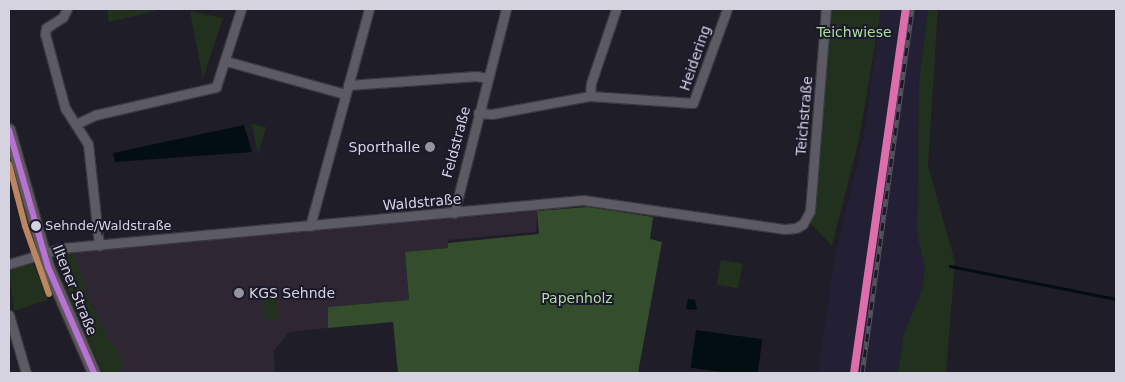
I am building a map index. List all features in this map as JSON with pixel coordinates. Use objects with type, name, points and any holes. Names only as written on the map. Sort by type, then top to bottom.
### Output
[{"type":"main road","name":"Iltener Straße","points":[[9,130],[43,253],[94,373]]},
{"type":"street","points":[[67,9],[63,17],[46,28],[45,34],[65,108],[88,144],[99,245]]},
{"type":"street","points":[[76,124],[95,115],[207,91],[216,87],[226,62],[240,9]]},
{"type":"street","points":[[310,226],[369,9]]},
{"type":"street","name":"Feldstraße","points":[[454,213],[486,78],[506,9]]},
{"type":"street","points":[[590,96],[591,83],[616,9]]},
{"type":"street","name":"Heidering","points":[[478,113],[492,114],[590,96],[693,103],[727,9]]},
{"type":"street","name":"Teichstraße","points":[[803,224],[810,211],[826,9]]},
{"type":"street","points":[[226,62],[347,90],[477,76],[486,78]]},
{"type":"street","name":"Waldstraße","points":[[9,264],[43,253],[99,245],[583,200],[785,230],[803,224]]},
{"type":"street","points":[[9,320],[26,373]]},
{"type":"shaded area","points":[[881,9],[928,9],[919,84],[917,234],[925,268],[922,289],[903,337],[898,373],[818,373],[835,256],[863,143]]},
{"type":"shaded area","points":[[244,125],[252,152],[115,162],[113,153]]},
{"type":"shaded area","name":"KGS Sehnde","points":[[537,211],[536,232],[448,240],[448,248],[405,252],[409,300],[328,307],[328,328],[289,332],[274,351],[275,373],[104,373],[57,259],[61,253]]},
{"type":"shaded area","points":[[688,299],[695,300],[697,310],[686,309]]},
{"type":"shaded area","points":[[696,330],[762,339],[758,373],[729,373],[691,368]]},
{"type":"green space","points":[[107,9],[154,9],[155,11],[109,22]]},
{"type":"green space","name":"Teichwiese","points":[[832,9],[881,9],[859,140],[832,246],[810,223],[816,211]]},
{"type":"green space","points":[[928,9],[938,9],[928,166],[955,262],[946,373],[898,373],[903,337],[922,289],[925,268],[917,234],[919,84]]},
{"type":"green space","points":[[190,11],[223,18],[203,79]]},
{"type":"green space","points":[[252,124],[266,127],[258,155]]},
{"type":"green space","name":"Papenholz","points":[[588,207],[653,217],[650,239],[662,242],[638,373],[398,373],[393,322],[328,328],[328,307],[409,300],[405,252],[448,248],[448,243],[539,234],[537,211]]},
{"type":"green space","points":[[74,253],[88,297],[107,336],[120,355],[122,373],[103,373],[69,297],[58,260],[61,254]]},
{"type":"green space","points":[[721,260],[743,264],[738,288],[717,285]]},
{"type":"green space","points":[[28,262],[35,266],[48,300],[14,311],[9,272]]},
{"type":"green space","points":[[276,295],[279,319],[265,321],[262,297]]},
{"type":"waterway","points":[[950,266],[1116,299]]},
{"type":"railway","points":[[862,373],[912,9]]},
{"type":"transit line","points":[[854,373],[906,9]]},
{"type":"transit line","points":[[9,130],[48,267],[94,373]]},
{"type":"transit line","points":[[9,164],[25,226],[49,294]]},
{"type":"place","name":"Sporthalle","points":[[430,147]]},
{"type":"place","name":"Sehnde/Waldstraße","points":[[36,226]]},
{"type":"place","name":"KGS Sehnde","points":[[239,293]]}]
